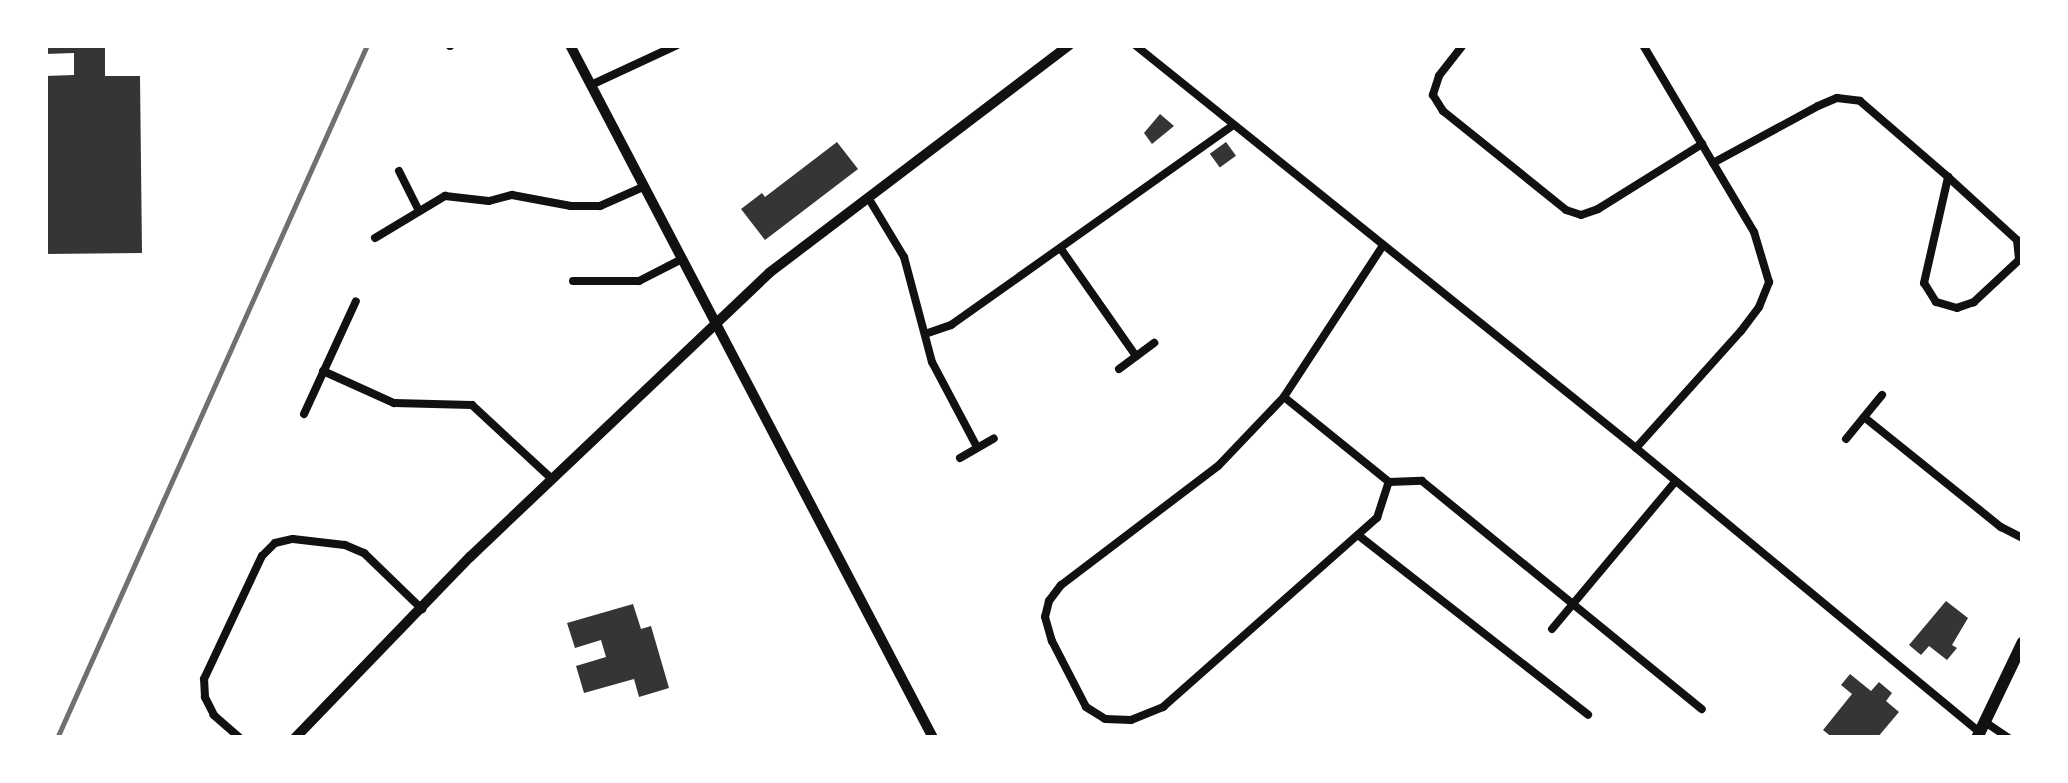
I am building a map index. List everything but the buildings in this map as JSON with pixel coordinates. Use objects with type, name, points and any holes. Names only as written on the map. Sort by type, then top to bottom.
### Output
[{"type":"main road","points":[[1981,731],[2023,642]]},
{"type":"street","points":[[570,45],[933,738]]},
{"type":"street","points":[[591,85],[677,45]]},
{"type":"street","points":[[295,738],[552,479],[769,272],[1069,45]]},
{"type":"street","points":[[1134,45],[1981,731],[2009,738]]},
{"type":"street","points":[[1463,45],[1439,76],[1433,95],[1442,111],[1566,210],[1582,214],[1598,209],[1702,144]]},
{"type":"street","points":[[1636,448],[1742,331],[1759,308],[1769,282],[1754,232],[1647,46]]},
{"type":"street","points":[[1713,163],[1837,98],[1860,101],[1948,177],[2017,240],[2020,260],[1974,302],[1956,308],[1936,302],[1924,283],[1948,177]]},
{"type":"street","points":[[925,334],[951,325],[1231,126]]},
{"type":"street","points":[[399,171],[418,208]]},
{"type":"street","points":[[375,238],[418,208],[445,196],[489,201],[512,195],[571,206],[600,206],[643,186]]},
{"type":"street","points":[[869,200],[904,257],[941,386],[976,448]]},
{"type":"street","points":[[1382,247],[1284,396],[1218,466],[1061,585],[1048,600],[1045,617],[1068,676],[1086,707],[1106,718],[1132,720],[1163,707],[1377,518],[1388,482]]},
{"type":"street","points":[[1061,250],[1136,356]]},
{"type":"street","points":[[573,281],[639,281],[682,260]]},
{"type":"street","points":[[304,414],[356,300]]},
{"type":"street","points":[[1119,369],[1154,343]]},
{"type":"street","points":[[323,370],[394,403],[472,405],[552,479]]},
{"type":"street","points":[[1846,439],[1882,395]]},
{"type":"street","points":[[1284,396],[1388,482],[1422,481],[1702,709]]},
{"type":"street","points":[[1864,417],[2001,526],[2023,538]]},
{"type":"street","points":[[960,458],[994,438]]},
{"type":"street","points":[[1552,629],[1570,602],[1675,482]]},
{"type":"street","points":[[1358,535],[1588,716]]},
{"type":"street","points":[[240,738],[214,716],[205,697],[204,679],[262,556],[275,543],[293,539],[345,545],[364,552],[422,609]]},
{"type":"railway","points":[[57,738],[367,45]]}]
